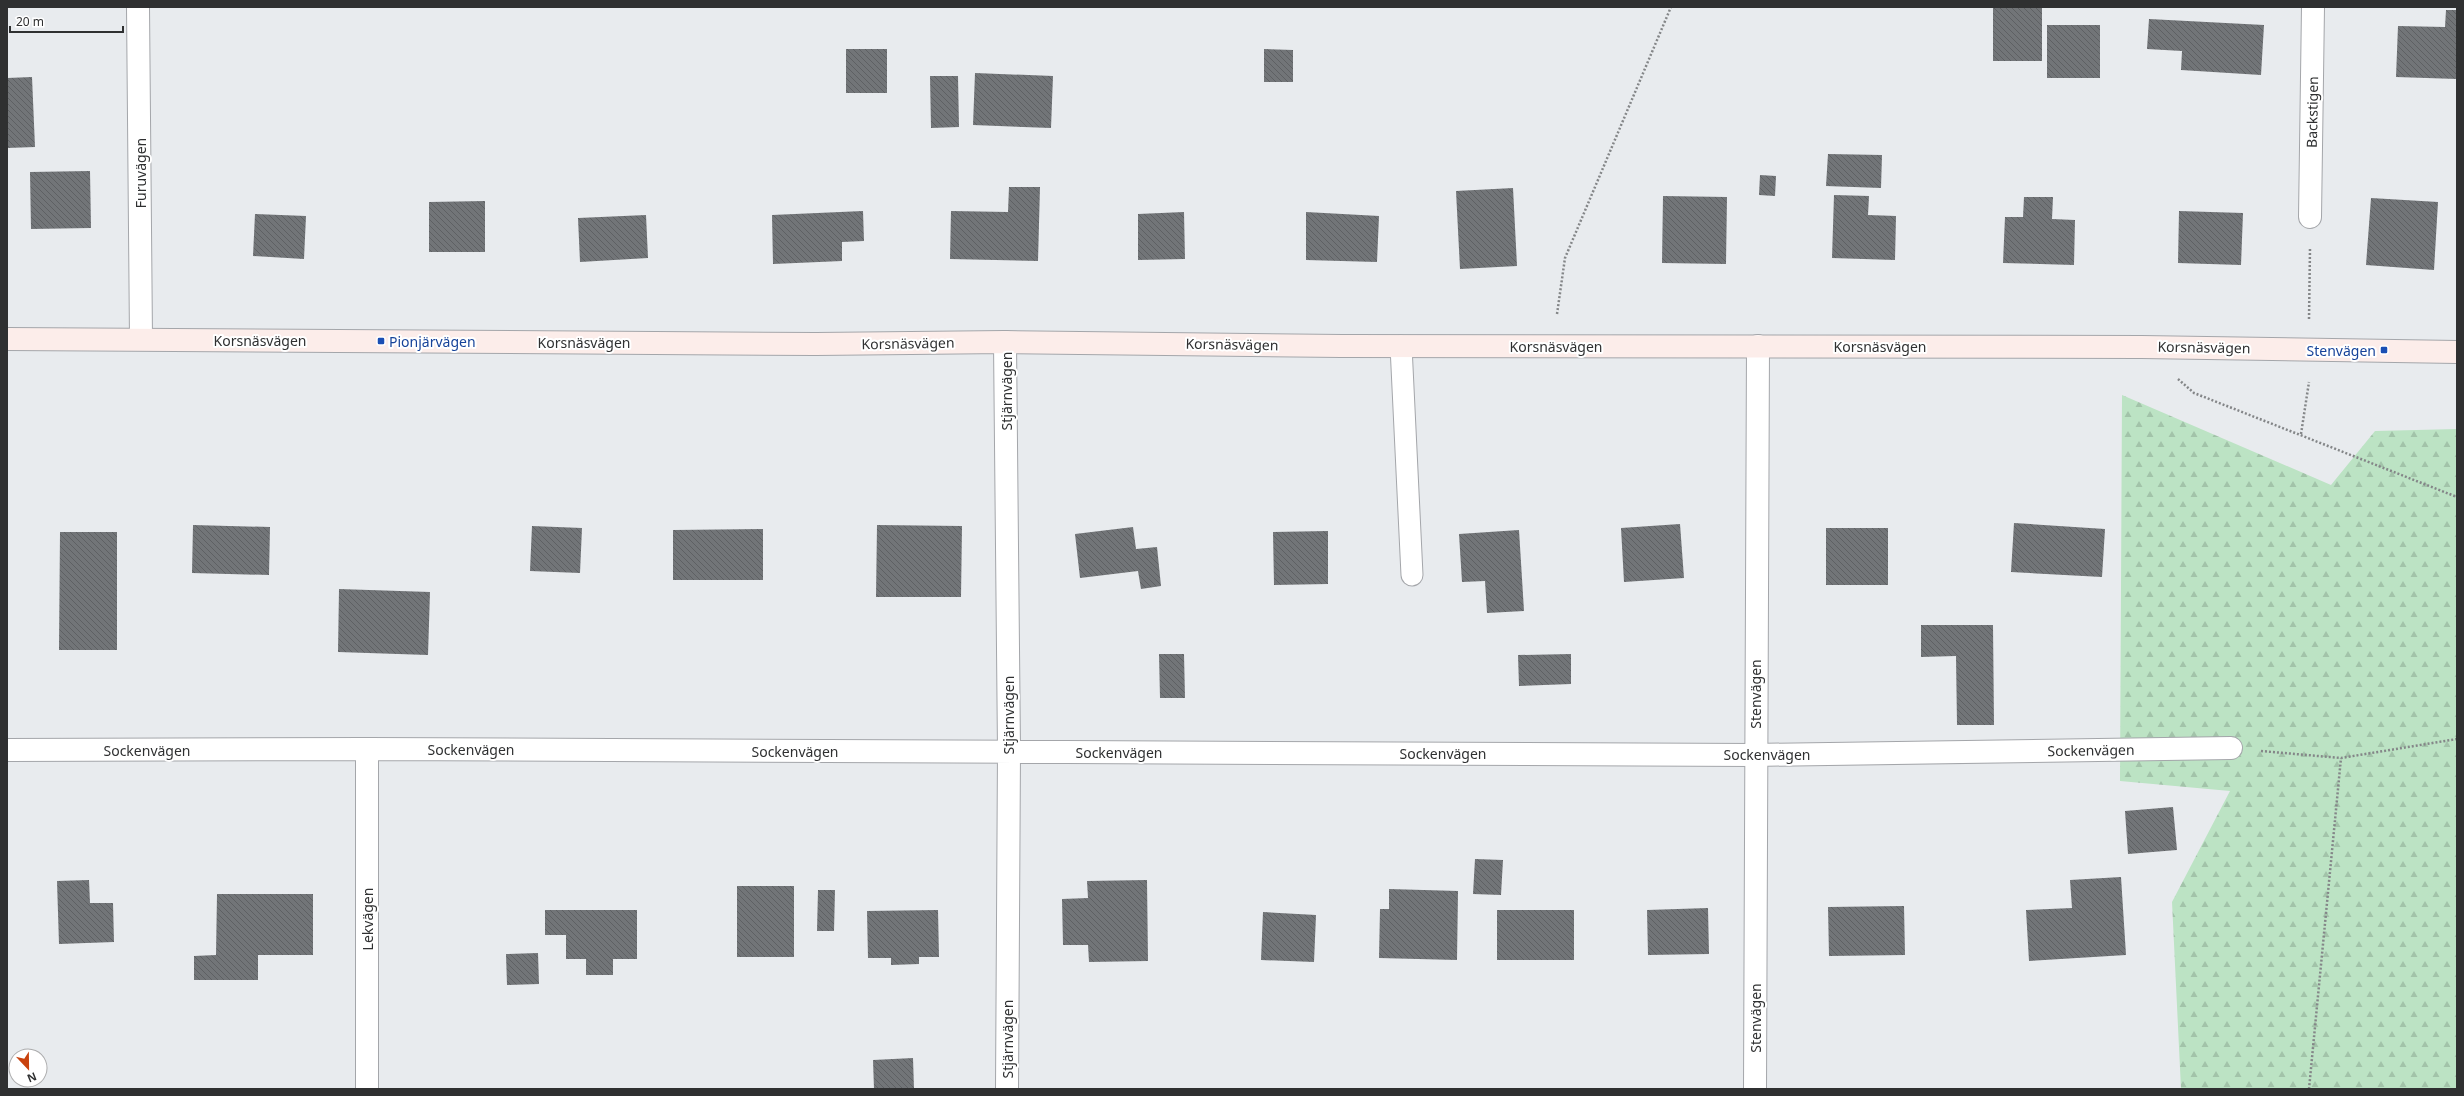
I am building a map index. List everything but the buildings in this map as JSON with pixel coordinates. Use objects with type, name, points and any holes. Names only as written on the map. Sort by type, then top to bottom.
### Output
[{"type":"street","name":"Furuvägen","points":[[138,7],[141,339]]},
{"type":"street","name":"Backstigen","points":[[2310,217],[2313,7]]},
{"type":"street","name":"Korsnäsvägen","points":[[7,339],[808,344],[1005,342],[1401,346],[2142,347],[2457,352]]},
{"type":"street","name":"Stjärnvägen","points":[[1005,342],[1009,751],[1007,1089]]},
{"type":"street","name":"Stenvägen","points":[[1755,1089],[1754,754],[1758,346]]},
{"type":"street","name":"Sockenvägen","points":[[7,750],[367,749],[1754,754],[2231,748]]},
{"type":"street","name":"Lekvägen","points":[[367,749],[367,1089]]},
{"type":"lane","points":[[1401,346],[1412,575]]},
{"type":"path","points":[[1557,346],[1557,312],[1565,258],[1671,7]]},
{"type":"path","points":[[2301,434],[2309,384],[2307,349],[2310,217]]},
{"type":"path","points":[[2142,347],[2194,393],[2301,434],[2457,497]]},
{"type":"path","points":[[2231,748],[2341,758],[2457,739]]},
{"type":"path","points":[[2309,1089],[2341,758]]},
{"type":"green space","points":[[2122,395],[2331,485],[2375,431],[2457,429],[2457,1089],[2181,1089],[2172,902],[2230,791],[2120,781]]},
{"type":"place","name":"Pionjärvägen","points":[[381,341]]},
{"type":"place","name":"Stenvägen","points":[[2384,350]]}]
